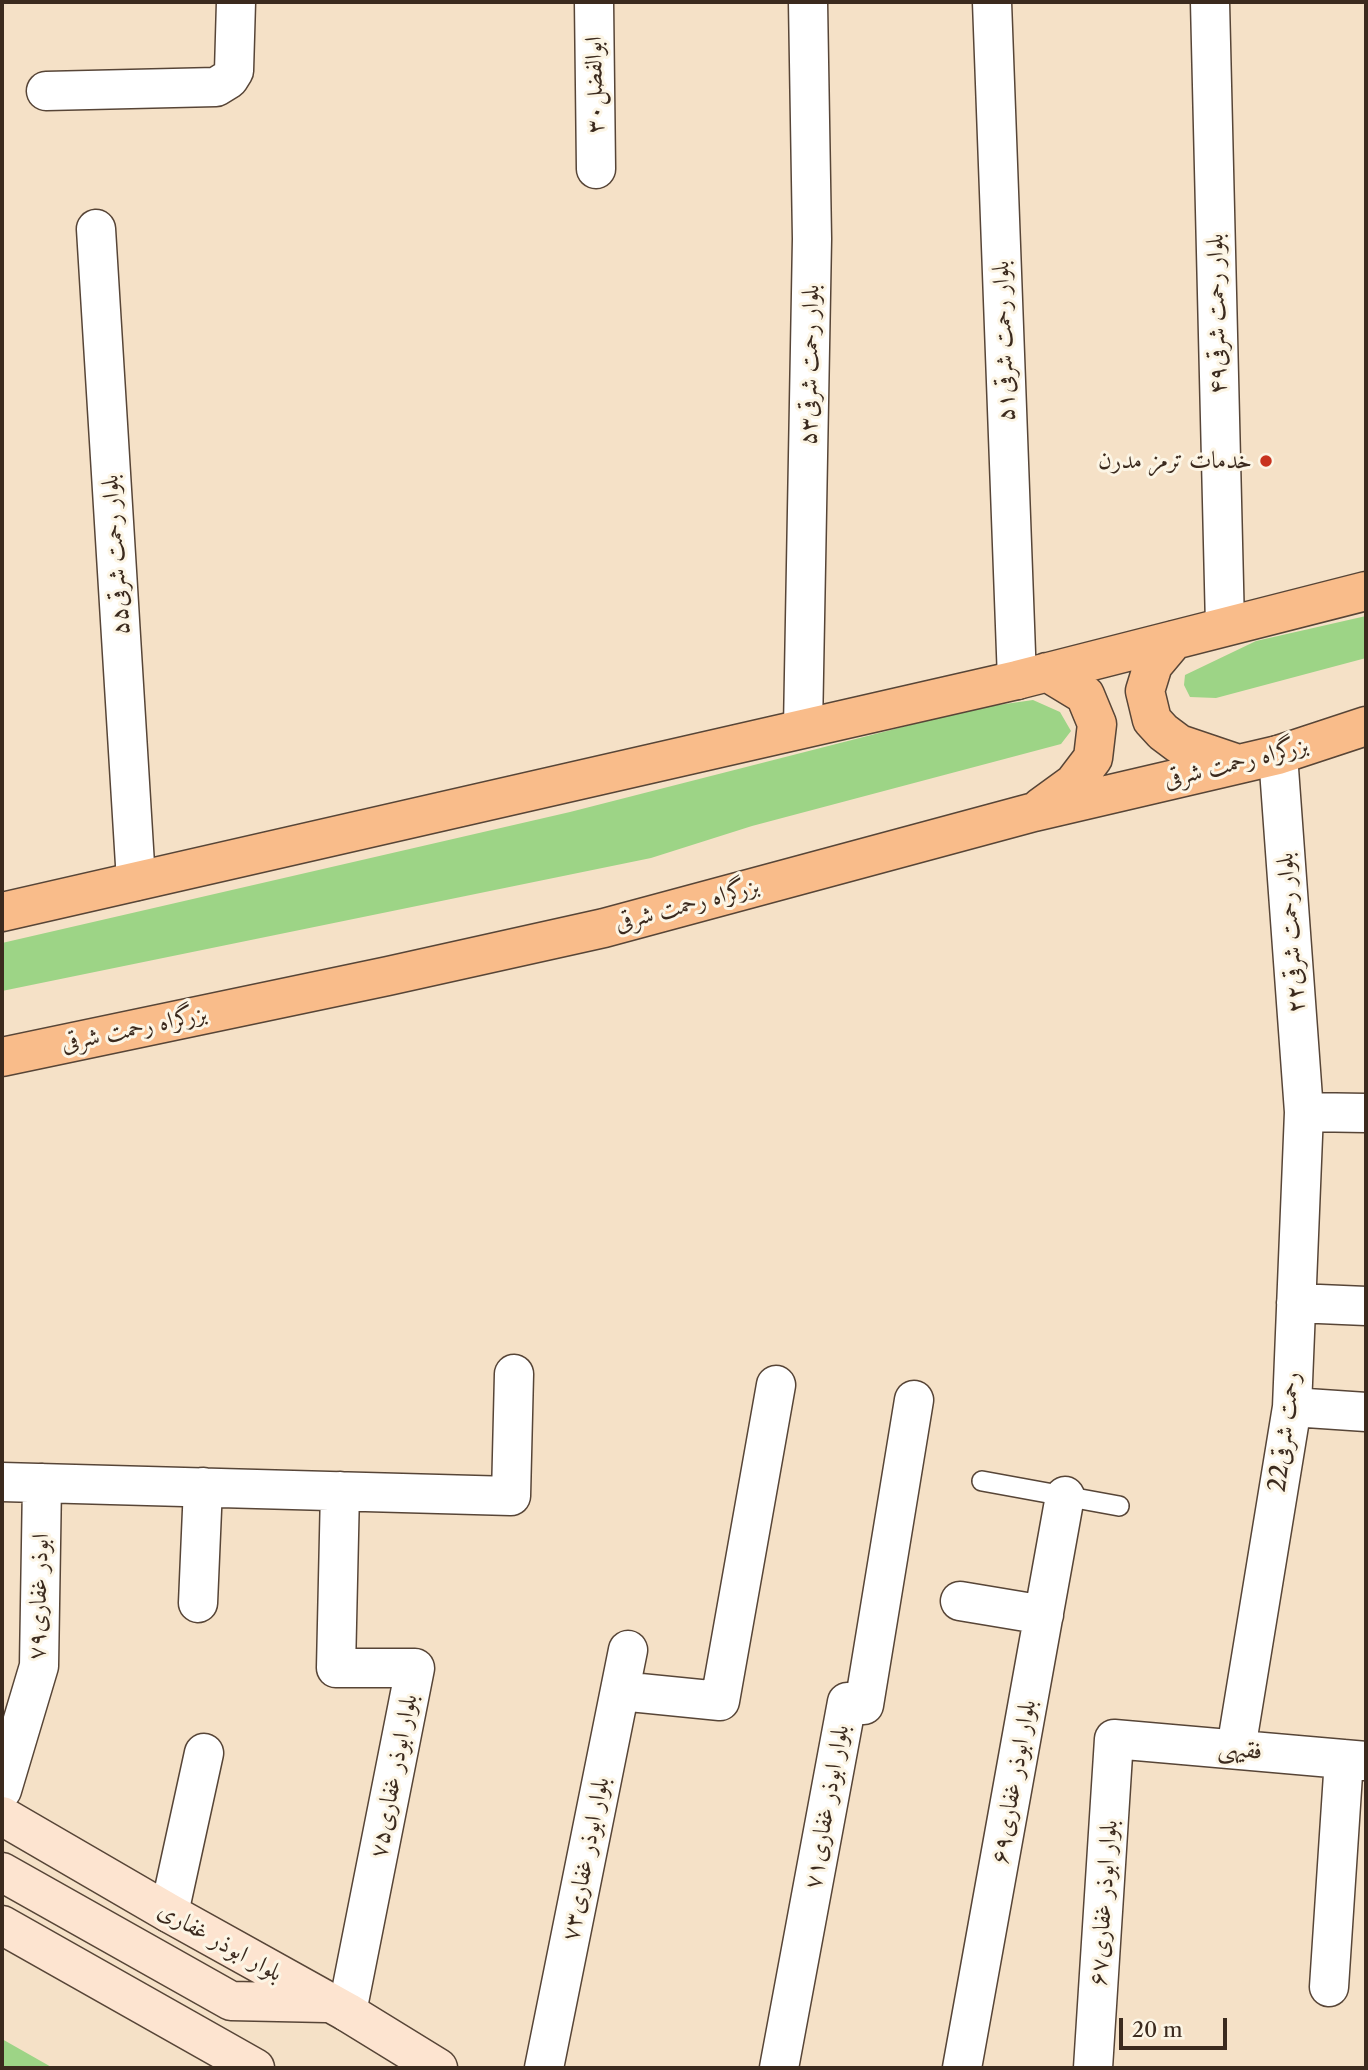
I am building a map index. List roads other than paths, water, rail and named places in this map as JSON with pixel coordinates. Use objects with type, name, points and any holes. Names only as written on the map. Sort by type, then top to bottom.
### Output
[{"type":"highway","points":[[2,912],[1032,676],[1366,591]]},
{"type":"highway","points":[[1174,640],[1153,666],[1145,691],[1152,720],[1179,744],[1238,764]]},
{"type":"highway","points":[[1032,676],[1085,695],[1097,724],[1094,758],[1074,783],[1034,813]]},
{"type":"highway","name":"بزرگراه رحمت شرقی","points":[[2,1056],[604,928],[1034,813],[1278,755],[1366,726]]},
{"type":"main road","name":"بلوار ابوذر غفاری","points":[[2,1816],[438,2068]]},
{"type":"main road","points":[[2,1872],[232,2001],[338,2008]]},
{"type":"main road","points":[[2,1925],[255,2068]]},
{"type":"street","points":[[47,91],[216,87],[229,79],[234,71],[236,2]]},
{"type":"street","name":"ابوالفضل۳۰","points":[[594,2],[596,169]]},
{"type":"street","name":"بلوار رحمت شرقی۵۳","points":[[803,728],[812,239],[808,2]]},
{"type":"street","name":"بلوار رحمت شرقی۵۱","points":[[992,2],[1032,676]]},
{"type":"street","name":"بلوار رحمت شرقی۴۹","points":[[1210,2],[1225,626]]},
{"type":"street","name":"بلوار رحمت شرقی۵۵","points":[[96,229],[136,881]]},
{"type":"street","name":"بلوار رحمت شرقی۲۲","points":[[1278,755],[1304,1112]]},
{"type":"street","points":[[1304,1112],[1366,1113]]},
{"type":"street","name":"22رحمت شرقی","points":[[1236,1749],[1292,1407],[1304,1112]]},
{"type":"street","points":[[1296,1303],[1366,1306]]},
{"type":"street","points":[[2,1482],[511,1496],[514,1374]]},
{"type":"street","points":[[620,1691],[720,1701],[776,1385]]},
{"type":"street","name":"بلوار ابوذر غفاری۷۱","points":[[779,2068],[847,1702],[864,1705],[914,1400]]},
{"type":"street","points":[[1292,1407],[1366,1412]]},
{"type":"street","name":"۷۹ابوذر غفاری","points":[[2,1790],[39,1666],[42,1483]]},
{"type":"street","points":[[198,1603],[203,1487]]},
{"type":"street","name":"بلوار ابوذر غفاری۷۵","points":[[338,2008],[415,1668],[336,1668],[341,1491]]},
{"type":"street","name":"بلوار ابوذر غفاری۶۹","points":[[962,2068],[1065,1496]]},
{"type":"street","points":[[960,1601],[1044,1615]]},
{"type":"street","name":"بلوار ابوذر غفاری۷۳","points":[[544,2068],[628,1650]]},
{"type":"street","name":"فقیهی","points":[[1114,1739],[1355,1760]]},
{"type":"street","name":"بلوار ابوذر غفاری۶۷","points":[[1093,2068],[1114,1739]]},
{"type":"street","points":[[169,1913],[204,1754]]},
{"type":"street","points":[[1329,1987],[1355,1760]]},
{"type":"lane","points":[[982,1481],[1119,1506]]},
{"type":"place","name":"خدمات ترمز مدرن","points":[[1266,461]]}]
